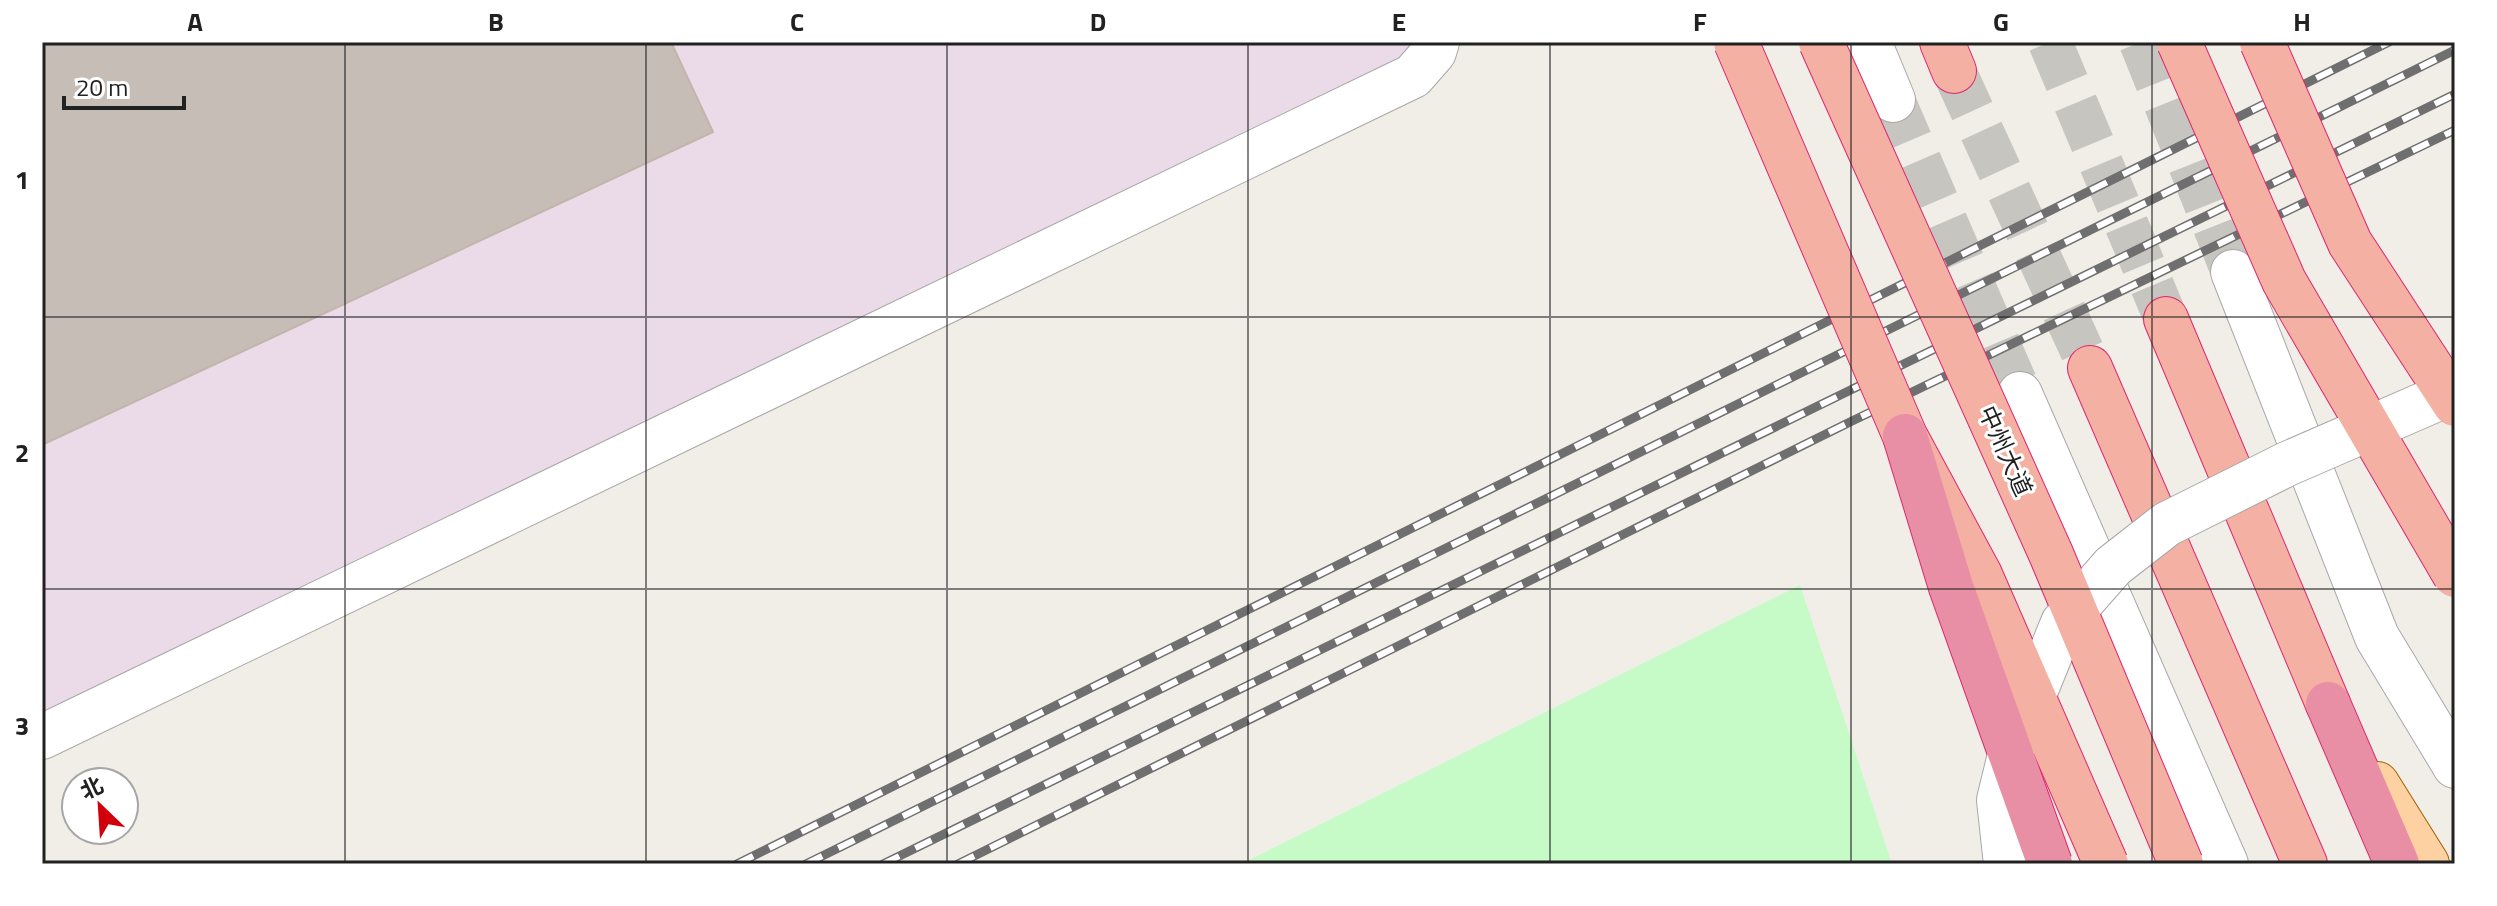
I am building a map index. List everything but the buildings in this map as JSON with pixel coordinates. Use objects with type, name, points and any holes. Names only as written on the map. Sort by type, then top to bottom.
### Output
[{"type":"highway","points":[[1736,42],[1905,436],[1980,575],[2106,864]]},
{"type":"highway","name":"中州大道","points":[[1821,42],[2051,554],[2181,864]]},
{"type":"highway","points":[[2179,42],[2284,281],[2455,575]]},
{"type":"highway","points":[[2262,42],[2350,243],[2455,404]]},
{"type":"highway","points":[[2166,319],[2397,864]]},
{"type":"highway","points":[[2090,368],[2305,864]]},
{"type":"highway","points":[[1905,436],[1951,587],[2050,864]]},
{"type":"main road","points":[[2328,704],[2427,864]]},
{"type":"street","points":[[42,737],[1413,76],[1434,52],[1437,42]]},
{"type":"street","points":[[1869,42],[1893,100]]},
{"type":"street","points":[[2233,272],[2377,637],[2455,766]]},
{"type":"street","points":[[2006,864],[1999,800],[2011,751],[2063,623],[2113,566],[2167,524],[2287,464],[2455,391]]},
{"type":"street","points":[[2020,394],[2226,864]]},
{"type":"shaded area","points":[[42,42],[1416,42],[1405,63],[42,713]]},
{"type":"green space","points":[[1800,585],[1892,864],[1241,864]]},
{"type":"tunnel","points":[[2050,42],[2166,319]]},
{"type":"tunnel","points":[[2141,42],[2233,272]]},
{"type":"tunnel","points":[[1954,71],[2090,368]]},
{"type":"tunnel","points":[[1893,100],[2020,394]]},
{"type":"railway","points":[[737,864],[2389,42]]},
{"type":"railway","points":[[806,864],[2455,50]]},
{"type":"railway","points":[[883,864],[2455,94]]},
{"type":"railway","points":[[958,864],[1850,422],[2455,130]]}]
